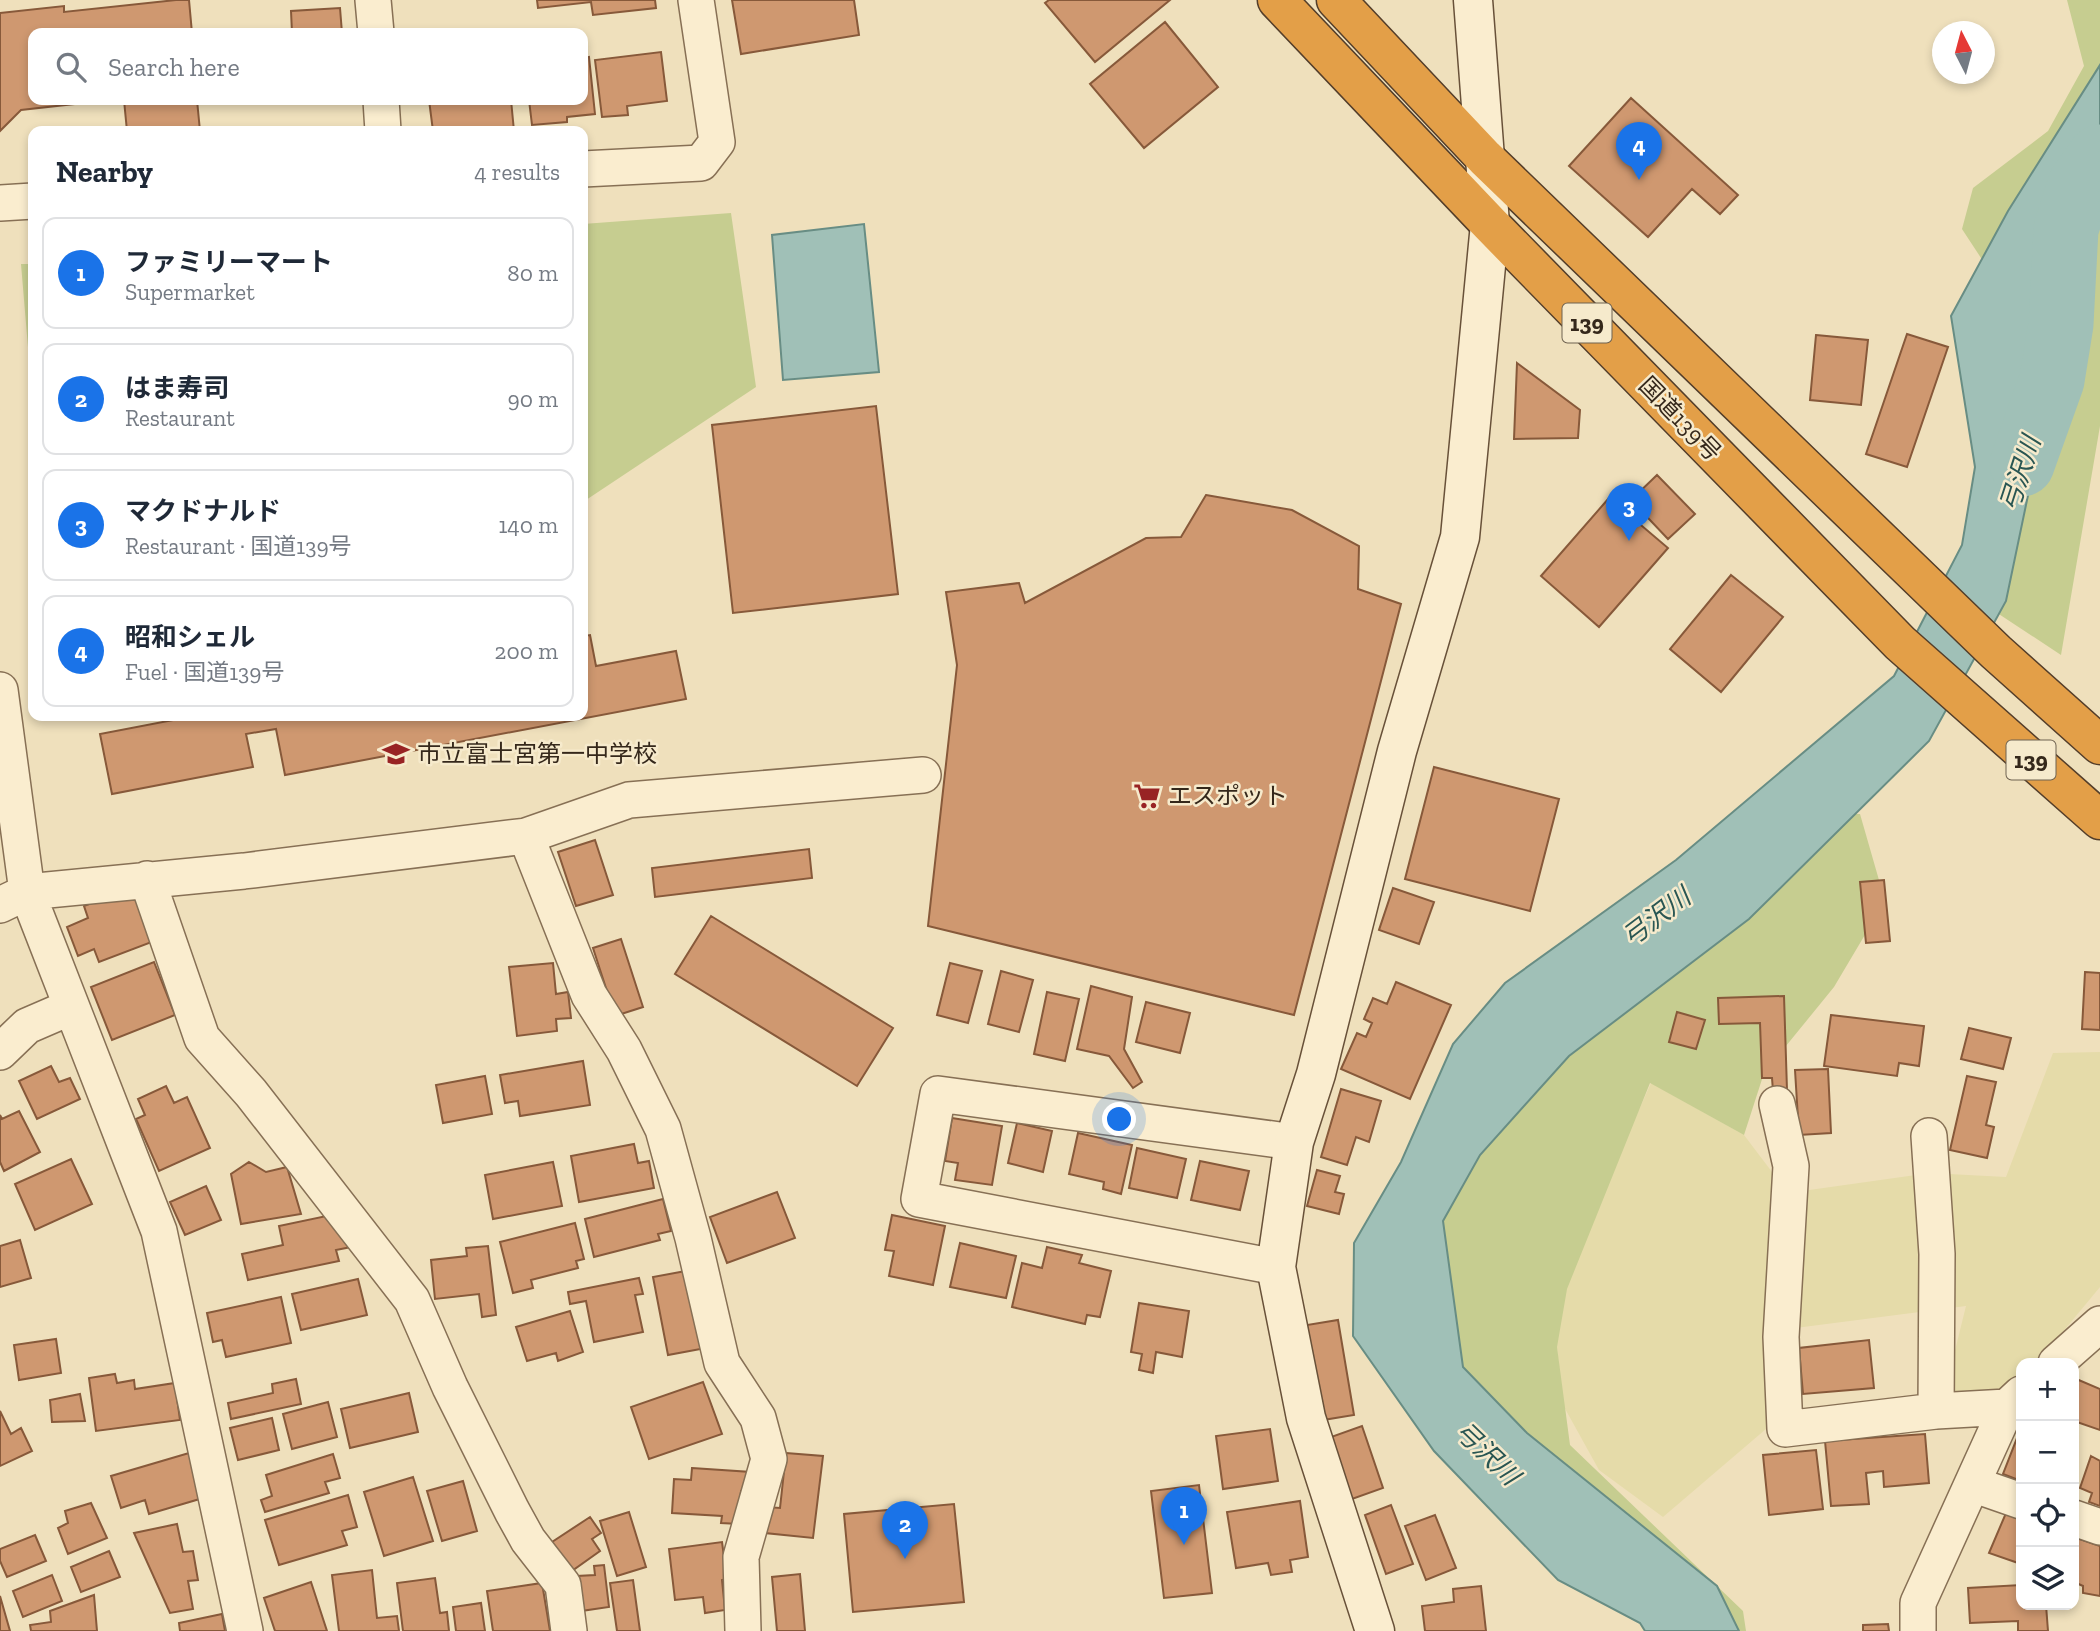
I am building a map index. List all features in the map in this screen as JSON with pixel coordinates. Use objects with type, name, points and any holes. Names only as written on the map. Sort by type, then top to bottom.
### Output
[{"type":"highway","name":"国道139号","points":[[1277,0],[1490,224],[1900,643],[2100,820]]},
{"type":"highway","name":"国道139号","points":[[1336,0],[1485,158],[1996,652],[2100,745]]},
{"type":"street","points":[[373,0],[376,28]]},
{"type":"street","points":[[588,169],[701,163],[717,142],[696,0]]},
{"type":"street","points":[[1375,1631],[1306,1418],[1276,1267],[1294,1142],[1316,1074],[1397,751],[1460,537],[1490,224],[1473,0]]},
{"type":"street","points":[[381,105],[383,126]]},
{"type":"street","points":[[0,203],[28,201]]},
{"type":"street","points":[[0,690],[13,899],[71,1007],[159,1231],[245,1631]]},
{"type":"street","points":[[13,899],[148,879],[526,836],[629,800],[923,775]]},
{"type":"street","points":[[526,836],[589,995],[624,1050],[663,1129],[693,1238],[722,1363],[758,1418],[761,1428],[769,1459],[741,1557],[743,1631]]},
{"type":"street","points":[[148,879],[202,1038],[251,1093],[412,1300],[450,1387],[528,1540],[563,1585],[569,1631]]},
{"type":"street","points":[[0,1052],[27,1027],[71,1007]]},
{"type":"street","points":[[1276,1267],[919,1199],[939,1094],[1294,1142]]},
{"type":"street","points":[[1777,1104],[1791,1166],[1781,1337],[1785,1429],[2014,1400]]},
{"type":"street","points":[[1929,1136],[1937,1254],[1936,1411]]},
{"type":"street","points":[[2062,1358],[2100,1324]]},
{"type":"street","points":[[1918,1631],[1918,1603],[2014,1400]]},
{"type":"street","points":[[1972,1484],[2016,1499]]},
{"type":"street","points":[[2079,1520],[2100,1527]]},
{"type":"shaded area","points":[[2100,1052],[2100,1287],[2041,1358],[2016,1358],[2016,1389],[2011,1395],[1944,1395],[1966,1306],[1780,1330],[1780,1417],[1663,1517],[1599,1470],[1563,1405],[1555,1328],[1581,1240],[1651,1083],[1744,1135],[1788,1193],[1930,1173],[2006,1177],[2053,1053]]},
{"type":"green space","points":[[2067,0],[2100,0],[2100,426],[2061,655],[1967,593],[2002,290],[1962,229],[1973,188],[2048,131],[2084,66]]},
{"type":"green space","points":[[731,213],[756,387],[588,499],[588,224]]},
{"type":"green space","points":[[21,264],[28,264],[28,347]]},
{"type":"green space","points":[[1798,814],[1860,814],[1885,901],[1834,987],[1764,1073],[1744,1135],[1650,1083],[1567,1289],[1557,1347],[1570,1445],[1743,1611],[1746,1631],[1714,1631],[1492,1415],[1441,1332],[1444,1203],[1527,1091]]},
{"type":"water","points":[[2100,65],[2100,215],[2063,286],[2052,380],[2006,601],[1929,741],[1749,919],[1569,1056],[1480,1155],[1443,1221],[1463,1367],[1527,1433],[1717,1586],[1739,1631],[1645,1631],[1640,1623],[1558,1580],[1434,1451],[1353,1336],[1354,1243],[1401,1162],[1453,1044],[1505,983],[1676,860],[1894,676],[1962,545],[1975,467],[1951,316],[2008,211]]},
{"type":"water","points":[[864,224],[879,372],[783,380],[772,235]]},
{"type":"building","points":[[189,0],[192,28],[28,28],[28,105],[65,105],[21,110],[0,131],[0,13],[64,6],[64,12]]},
{"type":"building","points":[[537,0],[655,0],[656,8],[593,15],[591,2],[538,8]]},
{"type":"building","points":[[732,0],[854,0],[859,35],[741,54]]},
{"type":"building","points":[[1049,0],[1170,0],[1095,62],[1045,3]]},
{"type":"building","points":[[340,8],[342,28],[292,28],[291,11]]},
{"type":"building","points":[[1165,22],[1218,87],[1144,148],[1090,84]]},
{"type":"building","points":[[661,52],[667,101],[627,106],[628,115],[602,117],[595,60]]},
{"type":"building","points":[[588,57],[595,114],[567,117],[567,122],[532,125],[530,105],[588,105]]},
{"type":"building","points":[[1631,98],[1738,195],[1720,214],[1692,189],[1648,237],[1569,166]]},
{"type":"building","points":[[124,105],[197,105],[200,126],[127,126]]},
{"type":"building","points":[[430,105],[511,105],[514,126],[432,126]]},
{"type":"building","points":[[1907,334],[1948,347],[1907,467],[1866,454]]},
{"type":"building","points":[[1816,335],[1868,340],[1861,405],[1810,400]]},
{"type":"building","points":[[1517,363],[1580,410],[1578,438],[1514,439]]},
{"type":"building","points":[[876,406],[898,594],[733,613],[712,425]]},
{"type":"building","points":[[1657,475],[1695,514],[1668,539],[1631,500]]},
{"type":"building","name":"エスポット","points":[[1206,495],[1292,510],[1359,546],[1358,589],[1401,604],[1294,1015],[928,926],[957,665],[946,592],[1019,583],[1025,603],[1146,538],[1181,537]]},
{"type":"building","points":[[1609,498],[1668,548],[1599,627],[1541,576]]},
{"type":"building","points":[[1731,575],[1783,617],[1721,692],[1670,649]]},
{"type":"building","points":[[588,635],[596,666],[676,651],[686,699],[588,718]]},
{"type":"building","points":[[168,721],[570,721],[285,775],[276,729],[246,734],[253,767],[112,794],[100,734]]},
{"type":"building","points":[[1434,767],[1559,799],[1530,911],[1405,879]]},
{"type":"building","points":[[595,840],[613,895],[576,906],[558,852]]},
{"type":"building","points":[[809,849],[812,878],[655,897],[652,868]]},
{"type":"building","points":[[1884,880],[1890,941],[1866,943],[1860,882]]},
{"type":"building","points":[[1393,888],[1434,902],[1419,944],[1379,930]]},
{"type":"building","points":[[122,891],[140,895],[157,940],[99,962],[94,949],[78,956],[67,927],[88,918],[84,906]]},
{"type":"building","points":[[711,916],[893,1028],[857,1086],[675,974]]},
{"type":"building","points":[[621,939],[643,1007],[615,1016],[593,948]]},
{"type":"building","points":[[154,962],[175,1015],[112,1040],[91,987]]},
{"type":"building","points":[[553,963],[556,994],[568,992],[571,1018],[556,1019],[557,1031],[517,1036],[509,967]]},
{"type":"building","points":[[950,963],[982,971],[968,1023],[937,1015]]},
{"type":"building","points":[[1001,971],[1033,980],[1019,1032],[988,1024]]},
{"type":"building","points":[[2085,972],[2100,973],[2100,1030],[2082,1029]]},
{"type":"building","points":[[1396,982],[1451,1005],[1410,1099],[1341,1069],[1357,1033],[1366,1037],[1372,1023],[1364,1019],[1373,998],[1387,1004]]},
{"type":"building","points":[[1091,986],[1132,997],[1124,1049],[1142,1082],[1133,1088],[1109,1056],[1077,1049]]},
{"type":"building","points":[[1047,992],[1079,999],[1065,1061],[1034,1054]]},
{"type":"building","points":[[1784,996],[1787,1090],[1773,1091],[1772,1078],[1762,1078],[1760,1023],[1719,1024],[1718,998]]},
{"type":"building","points":[[1146,1002],[1190,1013],[1180,1053],[1136,1042]]},
{"type":"building","points":[[1677,1012],[1705,1020],[1696,1049],[1669,1042]]},
{"type":"building","points":[[1831,1015],[1924,1026],[1919,1066],[1899,1063],[1897,1076],[1824,1066]]},
{"type":"building","points":[[1969,1028],[2011,1038],[2003,1069],[1961,1059]]},
{"type":"building","points":[[583,1061],[590,1105],[520,1116],[518,1101],[505,1103],[500,1075]]},
{"type":"building","points":[[51,1066],[59,1082],[70,1078],[80,1099],[37,1119],[19,1081]]},
{"type":"building","points":[[1828,1069],[1831,1133],[1799,1135],[1795,1070]]},
{"type":"building","points":[[485,1076],[492,1114],[443,1123],[436,1085]]},
{"type":"building","points":[[1967,1076],[1996,1082],[1986,1125],[1994,1127],[1987,1158],[1950,1150]]},
{"type":"building","points":[[166,1086],[174,1103],[187,1097],[210,1148],[159,1171],[136,1119],[145,1115],[138,1099]]},
{"type":"building","points":[[1341,1089],[1381,1101],[1369,1142],[1356,1137],[1347,1165],[1321,1157]]},
{"type":"building","points":[[19,1111],[40,1152],[4,1171],[0,1162],[0,1115],[2,1119]]},
{"type":"building","points":[[952,1118],[1002,1126],[992,1185],[955,1180],[958,1163],[945,1161]]},
{"type":"building","points":[[1017,1123],[1052,1131],[1043,1172],[1008,1163]]},
{"type":"building","points":[[1078,1133],[1132,1145],[1121,1194],[1103,1189],[1104,1182],[1069,1174]]},
{"type":"building","points":[[634,1144],[638,1163],[649,1161],[654,1188],[579,1202],[571,1156]]},
{"type":"building","points":[[1137,1148],[1186,1159],[1177,1198],[1129,1188]]},
{"type":"building","points":[[71,1159],[92,1204],[35,1230],[15,1184]]},
{"type":"building","points":[[1200,1161],[1249,1171],[1240,1210],[1191,1200]]},
{"type":"building","points":[[249,1162],[266,1172],[287,1167],[301,1214],[241,1224],[231,1174]]},
{"type":"building","points":[[553,1162],[562,1206],[493,1219],[485,1175]]},
{"type":"building","points":[[1317,1170],[1340,1176],[1335,1192],[1344,1194],[1339,1214],[1307,1206]]},
{"type":"building","points":[[206,1186],[221,1220],[185,1235],[170,1202]]},
{"type":"building","points":[[777,1192],[795,1238],[727,1263],[710,1217]]},
{"type":"building","points":[[663,1199],[671,1231],[658,1234],[660,1240],[594,1257],[585,1219]]},
{"type":"building","points":[[331,1215],[351,1247],[336,1250],[339,1261],[248,1280],[242,1254],[283,1245],[279,1226]]},
{"type":"building","points":[[892,1215],[945,1226],[933,1285],[889,1276],[894,1251],[885,1250]]},
{"type":"building","points":[[575,1223],[584,1259],[576,1261],[578,1268],[531,1280],[533,1288],[513,1293],[500,1242]]},
{"type":"building","points":[[20,1240],[31,1278],[0,1287],[0,1246]]},
{"type":"building","points":[[960,1243],[1016,1256],[1006,1298],[950,1287]]},
{"type":"building","points":[[488,1246],[496,1315],[482,1317],[479,1294],[435,1299],[431,1260],[467,1256],[466,1248]]},
{"type":"building","points":[[1047,1247],[1082,1255],[1079,1263],[1111,1271],[1100,1317],[1087,1315],[1085,1324],[1012,1307],[1022,1263],[1042,1268]]},
{"type":"building","points":[[691,1270],[706,1348],[668,1355],[653,1277]]},
{"type":"building","points":[[639,1278],[643,1294],[635,1295],[643,1332],[594,1342],[586,1301],[570,1304],[568,1292]]},
{"type":"building","points":[[358,1279],[367,1315],[301,1330],[292,1294]]},
{"type":"building","points":[[281,1297],[291,1343],[226,1357],[222,1340],[213,1342],[207,1313]]},
{"type":"building","points":[[1139,1303],[1189,1311],[1182,1357],[1156,1352],[1153,1373],[1139,1370],[1142,1354],[1131,1352]]},
{"type":"building","points":[[570,1311],[583,1352],[558,1361],[556,1353],[527,1361],[516,1327]]},
{"type":"building","points":[[1338,1320],[1354,1415],[1323,1420],[1307,1325]]},
{"type":"building","points":[[56,1339],[61,1373],[19,1380],[14,1345]]},
{"type":"building","points":[[1869,1340],[1874,1388],[1803,1394],[1799,1348]]},
{"type":"building","points":[[115,1374],[117,1383],[134,1380],[135,1389],[175,1383],[180,1420],[96,1431],[89,1378]]},
{"type":"building","points":[[296,1379],[301,1404],[231,1419],[228,1403],[273,1393],[272,1384]]},
{"type":"building","points":[[2079,1380],[2100,1389],[2100,1430],[2079,1423]]},
{"type":"building","points":[[703,1382],[722,1434],[649,1459],[631,1407]]},
{"type":"building","points":[[409,1393],[418,1432],[350,1448],[341,1409]]},
{"type":"building","points":[[80,1394],[85,1421],[52,1422],[50,1400]]},
{"type":"building","points":[[328,1402],[337,1437],[292,1449],[283,1414]]},
{"type":"building","points":[[0,1411],[11,1434],[21,1428],[32,1451],[0,1466]]},
{"type":"building","points":[[272,1418],[279,1450],[238,1460],[230,1428]]},
{"type":"building","points":[[1362,1426],[1383,1488],[1352,1499],[1331,1437]]},
{"type":"building","points":[[1270,1429],[1278,1481],[1223,1489],[1216,1436]]},
{"type":"building","points":[[1925,1434],[1929,1483],[1884,1487],[1883,1471],[1866,1473],[1869,1504],[1831,1506],[1825,1441]]},
{"type":"building","points":[[2016,1441],[2016,1479],[2003,1474]]},
{"type":"building","points":[[1816,1450],[1823,1509],[1769,1515],[1763,1455]]},
{"type":"building","points":[[189,1453],[203,1498],[149,1514],[145,1500],[121,1508],[111,1476]]},
{"type":"building","points":[[786,1453],[823,1456],[813,1538],[765,1533],[767,1507],[780,1508]]},
{"type":"building","points":[[333,1454],[340,1478],[325,1482],[329,1493],[265,1512],[261,1500],[272,1496],[266,1475]]},
{"type":"building","points":[[2091,1456],[2100,1461],[2100,1506],[2089,1502],[2092,1493],[2080,1488]]},
{"type":"building","points":[[692,1468],[751,1472],[750,1492],[741,1491],[739,1524],[721,1523],[722,1516],[672,1513],[674,1479],[691,1480]]},
{"type":"building","points":[[413,1477],[433,1541],[384,1556],[364,1492]]},
{"type":"building","points":[[463,1481],[477,1531],[442,1541],[427,1491]]},
{"type":"building","points":[[1199,1485],[1212,1593],[1164,1598],[1151,1491]]},
{"type":"building","points":[[348,1495],[357,1527],[342,1531],[347,1545],[279,1565],[265,1520]]},
{"type":"building","points":[[1300,1501],[1308,1557],[1290,1560],[1292,1572],[1271,1575],[1268,1563],[1236,1568],[1227,1512]]},
{"type":"building","points":[[91,1503],[107,1538],[68,1554],[58,1528],[68,1523],[65,1511]]},
{"type":"building","points":[[954,1504],[964,1602],[853,1612],[844,1514]]},
{"type":"building","points":[[1391,1505],[1413,1564],[1386,1574],[1365,1515]]},
{"type":"building","points":[[629,1512],[646,1567],[617,1576],[600,1521]]},
{"type":"building","points":[[2006,1513],[2016,1517],[2016,1562],[1989,1553]]},
{"type":"building","points":[[1435,1515],[1456,1568],[1426,1580],[1405,1526]]},
{"type":"building","points":[[590,1517],[601,1533],[592,1539],[600,1551],[569,1573],[549,1544]]},
{"type":"building","points":[[177,1524],[183,1552],[193,1551],[198,1580],[188,1581],[193,1609],[170,1613],[134,1533]]},
{"type":"building","points":[[35,1535],[46,1561],[7,1577],[0,1561],[0,1549]]},
{"type":"building","points":[[2079,1539],[2100,1546],[2100,1596],[2083,1593],[2083,1586],[2079,1584]]},
{"type":"building","points":[[722,1542],[727,1579],[722,1580],[725,1610],[705,1613],[703,1597],[675,1600],[669,1549]]},
{"type":"building","points":[[109,1551],[120,1577],[81,1592],[71,1567]]},
{"type":"building","points":[[604,1565],[609,1607],[581,1611],[577,1576],[595,1575],[594,1566]]},
{"type":"building","points":[[372,1570],[377,1618],[397,1616],[399,1631],[339,1631],[332,1575]]},
{"type":"building","points":[[800,1574],[805,1631],[777,1631],[772,1577]]},
{"type":"building","points":[[52,1575],[62,1601],[23,1617],[13,1591]]},
{"type":"building","points":[[435,1578],[440,1613],[447,1612],[449,1631],[403,1631],[397,1583]]},
{"type":"building","points":[[633,1580],[640,1631],[617,1631],[610,1583]]},
{"type":"building","points":[[311,1582],[327,1631],[275,1631],[264,1598]]},
{"type":"building","points":[[542,1583],[550,1631],[493,1631],[487,1591]]},
{"type":"building","points":[[2016,1585],[2016,1610],[2046,1610],[2048,1631],[2018,1631],[2018,1621],[1970,1623],[1968,1588]]},
{"type":"building","points":[[1481,1586],[1486,1631],[1425,1631],[1422,1606],[1454,1602],[1453,1589]]},
{"type":"building","points":[[94,1595],[97,1631],[31,1631],[30,1625],[51,1622],[50,1611]]},
{"type":"building","points":[[0,1596],[10,1631],[0,1631]]},
{"type":"building","points":[[481,1603],[485,1631],[456,1631],[453,1607]]},
{"type":"building","points":[[222,1614],[225,1631],[180,1631],[179,1623]]},
{"type":"building","points":[[1888,1624],[1889,1631],[1863,1631],[1863,1625]]},
{"type":"waterway","name":"弓沢川","points":[[2022,464],[2052,380],[2061,324],[2066,229],[2080,185],[2100,157]]},
{"type":"place","name":"昭和シェル","points":[[1639,180]]},
{"type":"place","name":"マクドナルド","points":[[1629,541]]},
{"type":"place","name":"市立富士宮第一中学校","points":[[396,754]]},
{"type":"place","name":"エスポット","points":[[1147,796]]},
{"type":"place","name":"ファミリーマート","points":[[1184,1545]]},
{"type":"place","name":"はま寿司","points":[[905,1559]]}]
